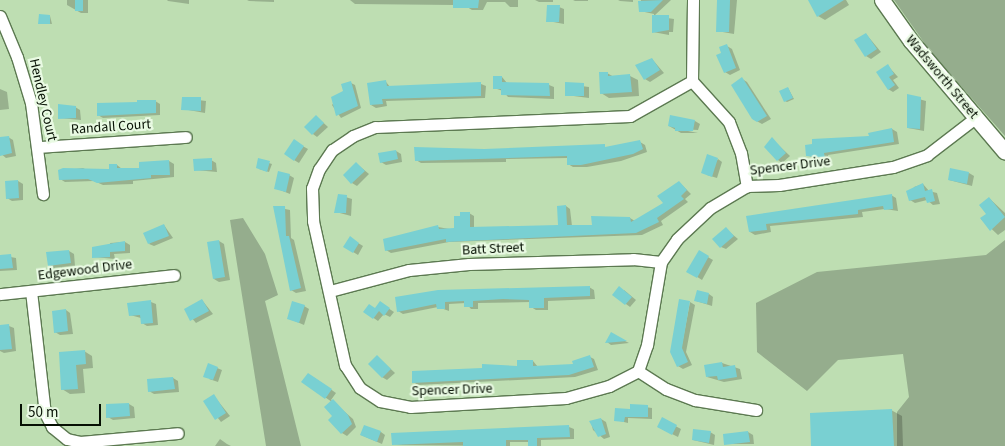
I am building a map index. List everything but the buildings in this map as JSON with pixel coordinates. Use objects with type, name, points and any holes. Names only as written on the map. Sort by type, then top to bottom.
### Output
[{"type":"street","points":[[693,0],[692,81],[729,122],[741,153],[747,186]]},
{"type":"street","name":"Wadsworth Street","points":[[882,0],[1005,152]]},
{"type":"street","name":"Hendley Court","points":[[0,16],[17,57],[39,147],[43,194]]},
{"type":"street","name":"Spencer Drive","points":[[692,81],[630,116],[409,123],[375,127],[352,136],[332,150],[319,169],[312,188],[313,221],[345,365],[360,388],[380,401],[410,407],[566,398],[608,386],[638,371],[647,345],[660,262],[677,239],[710,208],[747,186],[779,185],[893,166],[928,155],[976,118]]},
{"type":"street","name":"Randall Court","points":[[39,147],[186,137]]},
{"type":"street","name":"Batt Street","points":[[330,291],[409,270],[469,264],[633,259],[660,262]]},
{"type":"street","name":"Edgewood Drive","points":[[0,294],[174,275]]},
{"type":"street","points":[[31,291],[45,413],[52,427],[68,439],[80,442],[178,433]]},
{"type":"street","points":[[638,371],[666,388],[696,400],[756,410]]},
{"type":"green space","points":[[894,0],[1005,0],[1005,136],[930,51]]},
{"type":"green space","points":[[243,218],[265,254],[278,295],[265,301],[301,446],[266,446],[230,220]]},
{"type":"green space","points":[[1005,240],[1005,446],[897,446],[897,412],[909,397],[903,354],[838,360],[807,391],[757,352],[756,303],[817,272],[986,255]]}]
